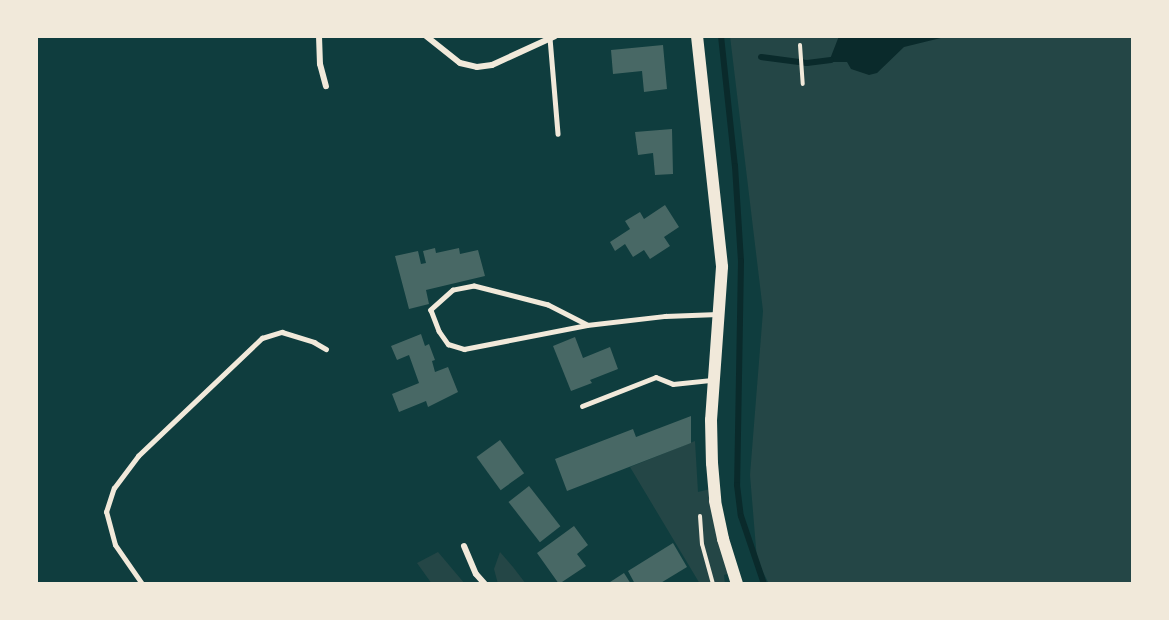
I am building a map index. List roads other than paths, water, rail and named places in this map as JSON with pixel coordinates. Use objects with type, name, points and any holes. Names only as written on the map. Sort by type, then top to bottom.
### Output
[{"type":"main road","points":[[698,36],[722,267],[711,420],[715,501],[723,539],[737,584]]},
{"type":"street","points":[[319,36],[320,64],[327,86]]},
{"type":"street","points":[[426,36],[460,63],[477,68],[492,65],[552,37]]},
{"type":"street","points":[[464,546],[476,574],[485,584]]},
{"type":"lane","points":[[552,37],[558,134]]},
{"type":"lane","points":[[587,325],[548,305],[474,286],[453,290],[431,310],[439,331],[448,344],[464,349],[587,325],[665,316],[720,314]]},
{"type":"lane","points":[[142,584],[115,545],[106,512],[114,488],[138,456],[262,338],[282,332],[314,342],[326,349]]},
{"type":"lane","points":[[582,406],[656,377],[673,384],[714,380]]},
{"type":"waterway","points":[[721,36],[735,166],[741,261],[737,485],[741,516],[764,584]]},
{"type":"waterway","points":[[761,57],[807,63],[831,60]]}]
